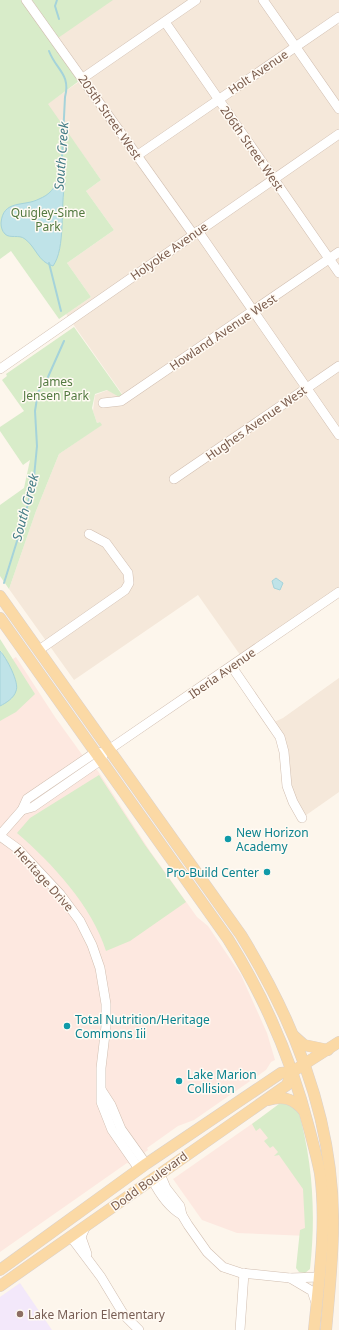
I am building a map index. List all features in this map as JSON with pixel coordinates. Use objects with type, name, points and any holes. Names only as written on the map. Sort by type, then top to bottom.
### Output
[{"type":"main road","points":[[0,596],[39,650],[103,754],[243,963],[271,1018],[292,1072],[305,1112],[320,1172],[322,1234],[314,1330]]},
{"type":"main road","points":[[0,618],[241,935],[267,979],[292,1033],[304,1064],[325,1139],[330,1173],[333,1224],[326,1330]]},
{"type":"main road","points":[[292,1033],[300,1043],[304,1045],[328,1050]]},
{"type":"main road","name":"Dodd Boulevard","points":[[0,1270],[143,1166],[281,1072],[292,1072],[339,1042]]},
{"type":"main road","name":"Dodd Boulevard","points":[[0,1286],[85,1228],[156,1176],[287,1085],[292,1072]]},
{"type":"main road","points":[[258,1104],[274,1098],[286,1098],[297,1104],[305,1112]]},
{"type":"main road","points":[[156,1176],[156,1169],[175,1152],[189,1135]]},
{"type":"main road","points":[[103,1214],[114,1200],[141,1176],[145,1170],[143,1166]]},
{"type":"main road","points":[[71,1237],[70,1227],[82,1210]]},
{"type":"main road","points":[[319,1277],[326,1283],[328,1310]]},
{"type":"street","name":"205th Street West","points":[[26,0],[195,233],[253,310],[339,435]]},
{"type":"street","points":[[83,78],[196,0]]},
{"type":"street","points":[[263,0],[339,109]]},
{"type":"street","name":"Holt Avenue","points":[[138,155],[339,17]]},
{"type":"street","name":"206th Street West","points":[[165,22],[339,273]]},
{"type":"street","name":"Holyoke Avenue","points":[[0,369],[339,134]]},
{"type":"street","name":"Howland Avenue West","points":[[103,403],[121,401],[339,252]]},
{"type":"street","name":"Hughes Avenue West","points":[[174,479],[339,366]]},
{"type":"street","points":[[39,650],[125,590],[129,583],[128,574],[106,543],[89,534]]},
{"type":"street","name":"Iberia Avenue","points":[[0,835],[22,810],[33,807],[103,754],[232,667],[339,592]]},
{"type":"street","points":[[232,667],[280,737],[284,752],[287,786],[293,802],[302,818]]},
{"type":"street","name":"Heritage Drive","points":[[0,835],[23,853],[60,894],[80,921],[92,945],[100,968],[106,1004],[102,1091],[121,1129],[143,1166]]},
{"type":"street","points":[[156,1176],[156,1188],[174,1210],[182,1215],[214,1260],[223,1267],[244,1273],[290,1278],[319,1277]]},
{"type":"street","points":[[85,1228],[82,1237],[87,1258]]},
{"type":"street","points":[[71,1237],[106,1284],[121,1311],[139,1330]]},
{"type":"street","points":[[240,1330],[244,1273]]},
{"type":"street","points":[[290,1278],[312,1291],[316,1304]]},
{"type":"shaded area","points":[[32,0],[339,0],[339,17],[335,20],[339,26],[339,592],[243,659],[198,595],[74,680],[9,589],[36,511],[59,454],[101,425],[100,422],[97,423],[93,411],[95,395],[108,390],[119,397],[123,395],[66,314],[91,297],[67,263],[114,230],[86,191],[101,180],[47,104],[83,79],[58,38]]},
{"type":"shaded area","points":[[16,657],[55,717],[83,756],[98,771],[150,851],[197,917],[208,926],[241,975],[267,1033],[275,1060],[271,1062],[266,1070],[194,1120],[178,1126],[147,1148],[148,1150],[130,1164],[127,1163],[0,1252],[0,674],[8,662]]},
{"type":"shaded area","points":[[339,678],[339,792],[302,818],[293,802],[285,757],[272,723],[283,718]]},
{"type":"shaded area","points":[[259,1119],[305,1188],[308,1236],[237,1233],[202,1220],[173,1179]]},
{"type":"shaded area","name":"Lake Marion Elementary","points":[[20,1283],[52,1330],[0,1330],[0,1297]]},
{"type":"green space","name":"Quigley-Sime Park","points":[[0,0],[30,0],[83,78],[48,104],[101,180],[86,191],[114,230],[67,263],[91,297],[59,319],[11,251],[0,259]]},
{"type":"green space","points":[[32,0],[113,0],[58,38]]},
{"type":"green space","name":"James Jensen Park","points":[[74,327],[123,396],[119,397],[107,390],[95,394],[92,408],[97,423],[100,422],[102,425],[59,454],[36,511],[9,589],[0,576],[0,505],[24,488],[30,460],[23,465],[0,431],[0,427],[24,411],[2,380],[7,376],[6,374]]},
{"type":"green space","points":[[0,639],[35,694],[16,712],[0,721],[0,706],[9,700],[2,652],[0,651]]},
{"type":"green space","points":[[99,775],[145,845],[186,902],[130,941],[106,951],[100,934],[91,918],[69,886],[44,858],[17,833],[30,818]]},
{"type":"green space","points":[[283,1101],[298,1109],[310,1169],[313,1208],[312,1249],[310,1269],[305,1273],[299,1272],[296,1268],[300,1230],[305,1228],[303,1189],[279,1155],[274,1156],[278,1152],[273,1146],[270,1148],[264,1141],[268,1138],[260,1128],[256,1131],[252,1124]]},
{"type":"water","points":[[61,176],[65,183],[61,238],[60,249],[53,266],[40,258],[29,242],[25,239],[5,234],[1,223],[6,210],[15,205],[43,197],[52,191],[58,177]]},
{"type":"water","points":[[276,578],[283,583],[280,590],[274,588],[272,581]]},
{"type":"water","points":[[0,651],[12,670],[17,687],[12,698],[0,706]]},
{"type":"waterway","name":"South Creek","points":[[57,0],[55,6],[59,19]]},
{"type":"waterway","name":"South Creek","points":[[49,51],[62,72],[66,83],[61,177]]},
{"type":"waterway","name":"South Creek","points":[[49,263],[61,311]]},
{"type":"waterway","name":"South Creek","points":[[4,583],[26,512],[34,477],[37,446],[35,411],[38,392],[48,377],[64,341]]},
{"type":"place","name":"New Horizon Academy","points":[[228,839]]},
{"type":"place","name":"Pro-Build Center","points":[[267,872]]},
{"type":"place","name":"Total Nutrition/Heritage Commons Iii","points":[[67,1026]]},
{"type":"place","name":"Lake Marion Collision","points":[[179,1081]]},
{"type":"place","name":"Lake Marion Elementary","points":[[20,1314]]}]
